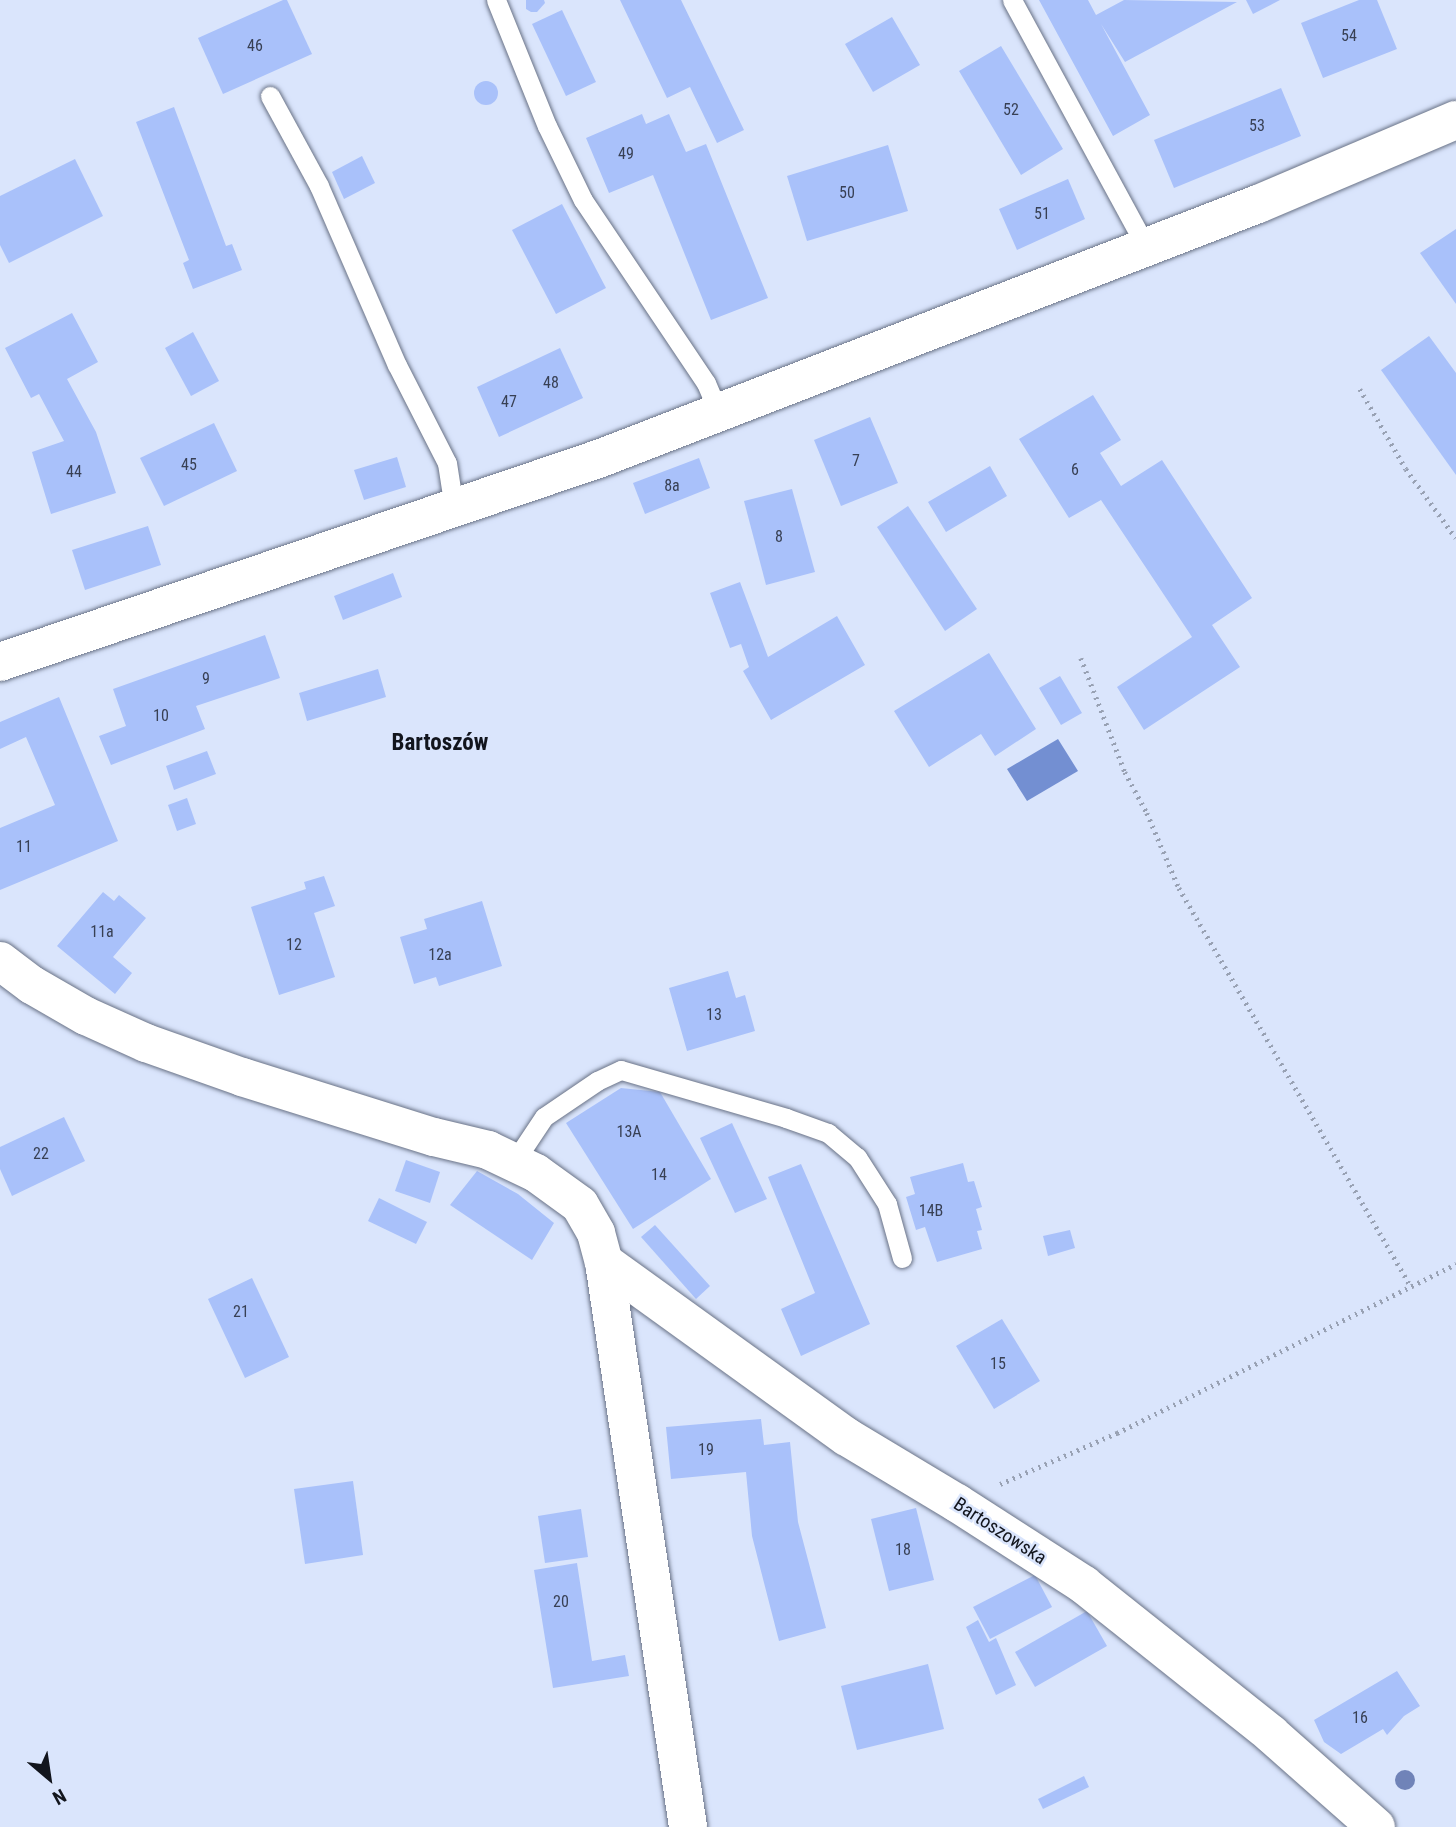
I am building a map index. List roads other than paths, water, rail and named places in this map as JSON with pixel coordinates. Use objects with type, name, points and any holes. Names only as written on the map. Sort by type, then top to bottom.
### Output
[{"type":"street","points":[[0,662],[601,458],[1258,204],[1456,120]]},
{"type":"street","points":[[0,961],[32,985],[86,1016],[146,1043],[242,1077],[434,1137],[488,1150],[536,1173],[580,1205],[596,1233],[604,1262],[688,1827]]},
{"type":"street","name":"Bartoszowska","points":[[604,1262],[847,1437],[957,1503],[1084,1585],[1173,1653],[1280,1741],[1376,1827]]},
{"type":"lane","points":[[496,0],[547,125],[583,200],[706,383],[719,413]]},
{"type":"lane","points":[[1012,0],[1146,247]]},
{"type":"lane","points":[[270,96],[319,186],[397,365],[447,463],[454,508]]},
{"type":"lane","points":[[514,1162],[544,1117],[597,1081],[621,1070],[786,1118],[828,1133],[857,1157],[887,1204],[902,1258]]},
{"type":"water","points":[[1058,739],[1078,771],[1027,801],[1007,769]]},
{"type":"district","name":"Bartoszów","points":[[440,743]]}]
